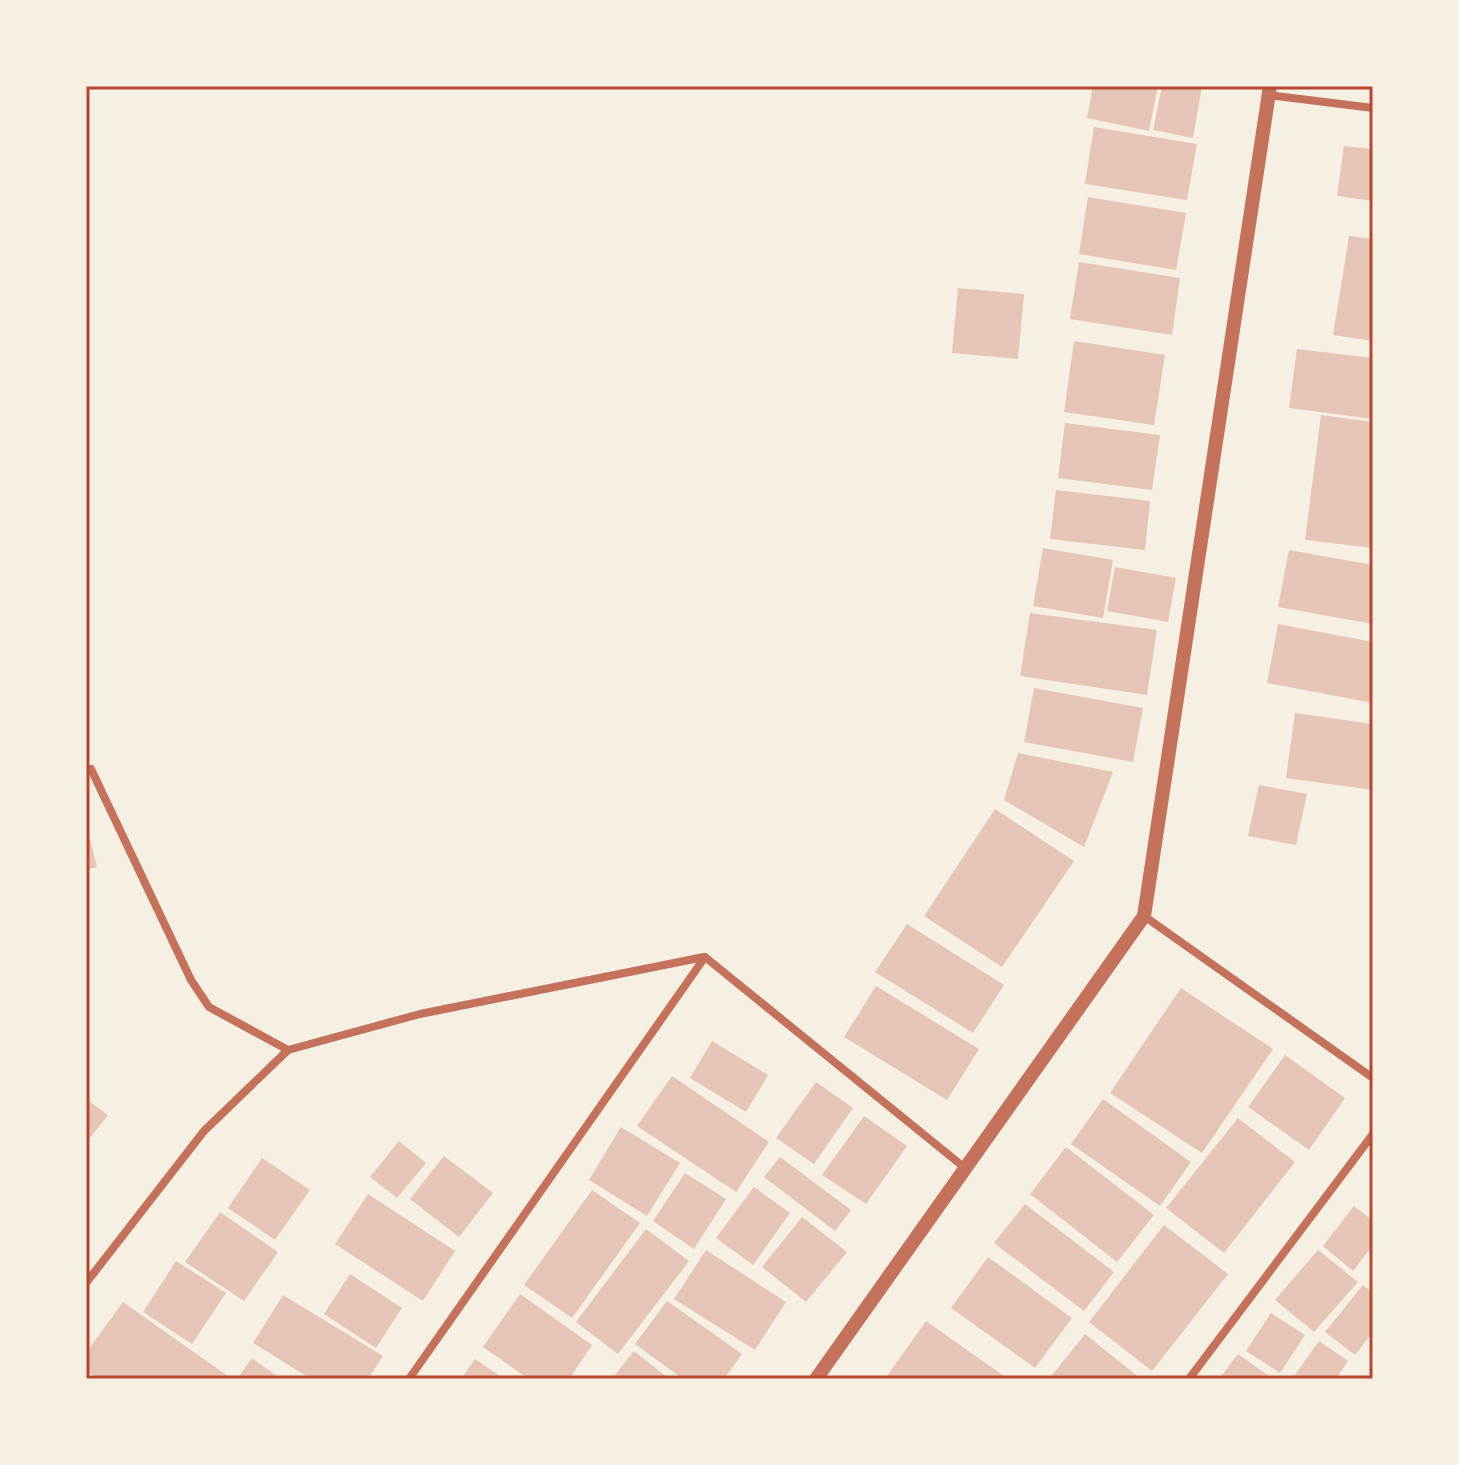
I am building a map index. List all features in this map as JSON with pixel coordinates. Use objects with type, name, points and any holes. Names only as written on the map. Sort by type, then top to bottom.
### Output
[{"type":"street","points":[[816,1379],[1144,916],[1269,90],[1373,108]]},
{"type":"street","points":[[91,769],[191,980],[209,1007],[288,1050]]},
{"type":"street","points":[[1144,916],[1373,1078]]},
{"type":"street","points":[[705,957],[965,1168]]},
{"type":"street","points":[[88,1276],[204,1131],[288,1050],[420,1014],[705,957]]},
{"type":"street","points":[[409,1379],[705,957]]},
{"type":"street","points":[[1189,1379],[1373,1134]]},
{"type":"building","points":[[1093,86],[1158,86],[1149,131],[1087,118]]},
{"type":"building","points":[[1162,86],[1202,86],[1193,138],[1153,130]]},
{"type":"building","points":[[1094,127],[1197,144],[1187,200],[1085,184]]},
{"type":"building","points":[[1344,146],[1373,149],[1373,201],[1337,196]]},
{"type":"building","points":[[1088,197],[1186,213],[1176,270],[1079,254]]},
{"type":"building","points":[[1349,236],[1373,239],[1373,341],[1333,335]]},
{"type":"building","points":[[1079,262],[1180,278],[1172,335],[1070,319]]},
{"type":"building","points":[[958,288],[1024,294],[1018,359],[952,353]]},
{"type":"building","points":[[1074,341],[1165,355],[1154,425],[1064,412]]},
{"type":"building","points":[[1297,349],[1373,358],[1373,419],[1289,408]]},
{"type":"building","points":[[1321,415],[1373,422],[1373,548],[1305,540]]},
{"type":"building","points":[[1065,423],[1160,435],[1152,490],[1058,478]]},
{"type":"building","points":[[1056,490],[1150,501],[1145,550],[1050,539]]},
{"type":"building","points":[[1043,548],[1113,560],[1103,618],[1033,606]]},
{"type":"building","points":[[1289,550],[1373,565],[1373,624],[1278,607]]},
{"type":"building","points":[[1115,567],[1176,578],[1168,622],[1107,611]]},
{"type":"building","points":[[1030,613],[1157,630],[1147,695],[1020,676]]},
{"type":"building","points":[[1278,624],[1373,642],[1373,703],[1267,683]]},
{"type":"building","points":[[1034,688],[1143,708],[1133,762],[1024,742]]},
{"type":"building","points":[[1295,713],[1373,724],[1373,790],[1286,778]]},
{"type":"building","points":[[1018,753],[1113,772],[1084,847],[1004,800]]},
{"type":"building","points":[[1259,785],[1307,794],[1296,845],[1248,836]]},
{"type":"building","points":[[995,809],[1074,861],[1002,967],[924,916]]},
{"type":"building","points":[[86,823],[97,867],[86,870]]},
{"type":"building","points":[[907,924],[1004,985],[973,1033],[875,972]]},
{"type":"building","points":[[876,986],[979,1049],[947,1100],[844,1037]]},
{"type":"building","points":[[1181,988],[1273,1049],[1202,1153],[1110,1093]]},
{"type":"building","points":[[712,1041],[768,1075],[746,1112],[690,1078]]},
{"type":"building","points":[[1285,1055],[1345,1098],[1309,1150],[1248,1107]]},
{"type":"building","points":[[672,1076],[769,1142],[736,1192],[637,1126]]},
{"type":"building","points":[[816,1082],[853,1108],[814,1164],[776,1138]]},
{"type":"building","points":[[86,1099],[108,1115],[86,1143]]},
{"type":"building","points":[[1103,1099],[1191,1162],[1160,1206],[1071,1144]]},
{"type":"building","points":[[864,1116],[907,1146],[866,1204],[822,1175]]},
{"type":"building","points":[[1238,1118],[1295,1162],[1224,1253],[1166,1208]]},
{"type":"building","points":[[621,1127],[680,1163],[647,1216],[589,1180]]},
{"type":"building","points":[[399,1141],[426,1163],[397,1198],[370,1177]]},
{"type":"building","points":[[1066,1147],[1154,1215],[1117,1262],[1030,1194]]},
{"type":"building","points":[[444,1156],[493,1193],[459,1237],[410,1199]]},
{"type":"building","points":[[780,1157],[851,1210],[835,1231],[764,1177]]},
{"type":"building","points":[[262,1158],[310,1190],[275,1240],[228,1208]]},
{"type":"building","points":[[685,1173],[726,1199],[694,1249],[653,1221]]},
{"type":"building","points":[[754,1187],[790,1213],[753,1265],[716,1238]]},
{"type":"building","points":[[592,1190],[640,1223],[572,1318],[524,1285]]},
{"type":"building","points":[[368,1194],[455,1251],[423,1301],[335,1244]]},
{"type":"building","points":[[1025,1204],[1114,1272],[1084,1311],[994,1243]]},
{"type":"building","points":[[1354,1206],[1373,1221],[1373,1245],[1353,1271],[1323,1246]]},
{"type":"building","points":[[220,1212],[278,1252],[244,1301],[185,1262]]},
{"type":"building","points":[[802,1217],[847,1252],[806,1302],[762,1267]]},
{"type":"building","points":[[1164,1225],[1228,1274],[1152,1371],[1089,1322]]},
{"type":"building","points":[[646,1229],[689,1261],[618,1354],[576,1322]]},
{"type":"building","points":[[706,1250],[786,1302],[755,1350],[674,1299]]},
{"type":"building","points":[[1318,1250],[1358,1282],[1314,1332],[1275,1300]]},
{"type":"building","points":[[988,1257],[1072,1318],[1035,1368],[951,1308]]},
{"type":"building","points":[[176,1261],[226,1293],[192,1344],[143,1312]]},
{"type":"building","points":[[350,1274],[402,1308],[376,1348],[324,1314]]},
{"type":"building","points":[[1363,1285],[1373,1293],[1373,1332],[1355,1355],[1325,1332]]},
{"type":"building","points":[[520,1294],[592,1345],[569,1379],[529,1379],[483,1347]]},
{"type":"building","points":[[283,1295],[383,1356],[368,1379],[311,1379],[253,1343]]},
{"type":"building","points":[[667,1301],[742,1354],[724,1379],[683,1379],[635,1344]]},
{"type":"building","points":[[123,1302],[232,1379],[98,1379],[86,1370],[86,1353]]},
{"type":"building","points":[[1271,1313],[1305,1335],[1280,1373],[1246,1351]]},
{"type":"building","points":[[926,1321],[1004,1376],[1002,1379],[885,1379]]},
{"type":"building","points":[[1085,1334],[1141,1379],[1049,1379]]},
{"type":"building","points":[[1319,1341],[1348,1361],[1336,1379],[1292,1379]]},
{"type":"building","points":[[634,1351],[669,1379],[612,1379]]},
{"type":"building","points":[[1238,1354],[1273,1379],[1219,1379]]},
{"type":"building","points":[[252,1358],[281,1379],[237,1379]]},
{"type":"building","points":[[475,1359],[504,1379],[461,1379]]}]
